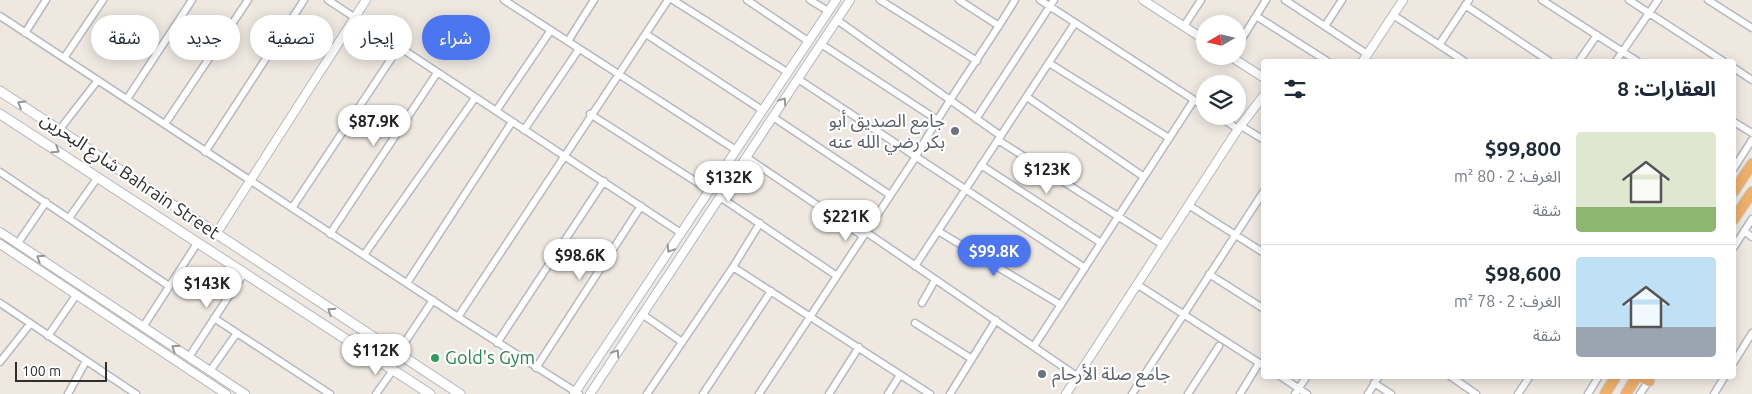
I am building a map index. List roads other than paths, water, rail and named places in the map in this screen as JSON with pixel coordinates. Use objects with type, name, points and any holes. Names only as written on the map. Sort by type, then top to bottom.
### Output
[{"type":"highway","points":[[1736,188],[1752,164]]},
{"type":"highway","points":[[1736,216],[1752,192]]},
{"type":"highway","points":[[1605,394],[1614,379]]},
{"type":"highway","points":[[1626,394],[1635,379]]},
{"type":"main road","name":"شارع البحرين Bahrain Street","points":[[0,91],[60,128],[301,291],[460,394]]},
{"type":"main road","name":"شارع البحرين Bahrain Street","points":[[0,114],[430,394]]},
{"type":"main road","points":[[293,304],[301,291]]},
{"type":"street","points":[[26,33],[46,0]]},
{"type":"street","points":[[64,58],[103,0]]},
{"type":"street","points":[[127,99],[192,0]]},
{"type":"street","points":[[165,124],[248,0]]},
{"type":"street","points":[[205,152],[304,0]]},
{"type":"street","points":[[328,0],[350,15]]},
{"type":"street","points":[[357,15],[366,0]]},
{"type":"street","points":[[504,0],[736,150]]},
{"type":"street","points":[[568,41],[593,0]]},
{"type":"street","points":[[458,317],[590,114],[619,76],[668,0]]},
{"type":"street","points":[[673,0],[787,72]]},
{"type":"street","points":[[747,0],[808,41]]},
{"type":"street","points":[[810,0],[828,11]]},
{"type":"street","points":[[0,16],[330,234],[576,393],[680,233],[836,0]]},
{"type":"street","points":[[590,394],[850,0]]},
{"type":"street","points":[[880,0],[977,61]]},
{"type":"street","points":[[959,0],[999,26]]},
{"type":"street","points":[[759,394],[915,158],[948,100],[977,61],[1016,0]]},
{"type":"street","points":[[1034,346],[1194,100],[1075,23],[1052,3],[1040,0]]},
{"type":"street","points":[[1143,0],[1196,34]]},
{"type":"street","points":[[1184,26],[1201,0]]},
{"type":"street","points":[[1246,32],[1266,0]]},
{"type":"street","points":[[1285,0],[1325,26],[1365,59],[1403,0]]},
{"type":"street","points":[[1325,26],[1342,0]]},
{"type":"street","points":[[1542,0],[1634,59]]},
{"type":"street","points":[[1629,0],[1720,59]]},
{"type":"street","points":[[1618,59],[1658,0]]},
{"type":"street","points":[[1708,0],[1752,28]]},
{"type":"street","points":[[976,119],[1052,3]]},
{"type":"street","points":[[1439,45],[1467,3],[1546,59]]},
{"type":"street","points":[[1393,15],[1461,59]]},
{"type":"street","points":[[1256,16],[1324,59]]},
{"type":"street","points":[[837,20],[976,119],[999,138],[1163,245]]},
{"type":"street","points":[[915,266],[967,190],[981,165],[1075,23]]},
{"type":"street","points":[[496,111],[551,30]]},
{"type":"street","points":[[646,34],[762,110]]},
{"type":"street","points":[[1579,59],[1597,35]]},
{"type":"street","points":[[216,234],[343,36]]},
{"type":"street","points":[[821,44],[936,119]]},
{"type":"street","points":[[524,130],[579,49]]},
{"type":"street","points":[[412,56],[642,206],[680,233]]},
{"type":"street","points":[[797,58],[807,65]]},
{"type":"street","points":[[292,208],[390,60]]},
{"type":"street","points":[[1049,63],[1169,138]]},
{"type":"street","points":[[1244,65],[1261,76]]},
{"type":"street","points":[[1736,69],[1752,80]]},
{"type":"street","points":[[330,234],[436,73]]},
{"type":"street","points":[[798,79],[915,158],[1085,268]]},
{"type":"street","points":[[60,128],[98,80]]},
{"type":"street","points":[[1027,97],[1144,177]]},
{"type":"street","points":[[364,255],[475,98]]},
{"type":"street","points":[[1066,394],[1240,127],[1261,99]]},
{"type":"street","points":[[590,114],[709,190]]},
{"type":"street","points":[[773,117],[890,195]]},
{"type":"street","points":[[407,283],[512,122]]},
{"type":"street","points":[[1736,123],[1752,133]]},
{"type":"street","points":[[1236,125],[1261,138]]},
{"type":"street","points":[[1736,165],[1752,140]]},
{"type":"street","points":[[746,157],[915,266],[1078,377]]},
{"type":"street","points":[[981,165],[1101,243]]},
{"type":"street","points":[[0,172],[169,286]]},
{"type":"street","points":[[69,218],[98,177]]},
{"type":"street","points":[[497,343],[604,181]]},
{"type":"street","points":[[720,197],[837,276]]},
{"type":"street","points":[[1132,394],[1261,198]]},
{"type":"street","points":[[18,243],[46,202]]},
{"type":"street","points":[[536,368],[642,206]]},
{"type":"street","points":[[1190,206],[1261,251]]},
{"type":"street","points":[[1736,243],[1752,219]]},
{"type":"street","points":[[647,394],[733,267],[760,223]]},
{"type":"street","points":[[938,231],[1061,305]]},
{"type":"street","points":[[1744,231],[1752,237]]},
{"type":"street","points":[[0,232],[245,394]]},
{"type":"street","points":[[143,327],[198,242]]},
{"type":"street","points":[[0,244],[226,394]]},
{"type":"street","points":[[733,267],[930,394]]},
{"type":"street","points":[[189,357],[244,273]]},
{"type":"street","points":[[1210,274],[1261,307]]},
{"type":"street","points":[[922,303],[935,280]]},
{"type":"street","points":[[1138,286],[1184,313],[1261,363]]},
{"type":"street","points":[[702,394],[771,291]]},
{"type":"street","points":[[48,336],[77,294]]},
{"type":"street","points":[[397,354],[433,300]]},
{"type":"street","points":[[0,303],[136,394]]},
{"type":"street","points":[[107,315],[112,306]]},
{"type":"street","points":[[642,314],[682,342]]},
{"type":"street","points":[[214,318],[330,394]]},
{"type":"street","points":[[950,394],[996,320]]},
{"type":"street","points":[[915,323],[972,359]]},
{"type":"street","points":[[0,362],[30,324]]},
{"type":"street","points":[[210,371],[237,332]]},
{"type":"street","points":[[1736,359],[1752,333]]},
{"type":"street","points":[[1188,394],[1219,346]]},
{"type":"street","points":[[829,394],[859,347]]},
{"type":"street","points":[[68,394],[86,361]]},
{"type":"street","points":[[1240,394],[1261,365]]},
{"type":"street","points":[[376,394],[393,370]]},
{"type":"street","points":[[888,394],[900,375]]},
{"type":"street","points":[[1283,379],[1297,391],[1307,394]]},
{"type":"street","points":[[1297,391],[1305,379]]},
{"type":"street","points":[[1368,394],[1377,379]]},
{"type":"street","points":[[1454,379],[1476,394]]},
{"type":"street","points":[[1518,394],[1528,379]]},
{"type":"street","points":[[1588,394],[1597,379]]},
{"type":"street","points":[[1640,394],[1647,379]]},
{"type":"street","points":[[1714,394],[1723,379]]},
{"type":"street","points":[[1374,384],[1391,394]]},
{"type":"place","name":"جامع الصديق أبو بكر رضي الله عنه","points":[[955,131]]},
{"type":"place","name":"Gold's Gym","points":[[435,358]]},
{"type":"place","name":"جامع صلة الأرحام","points":[[1042,374]]}]
